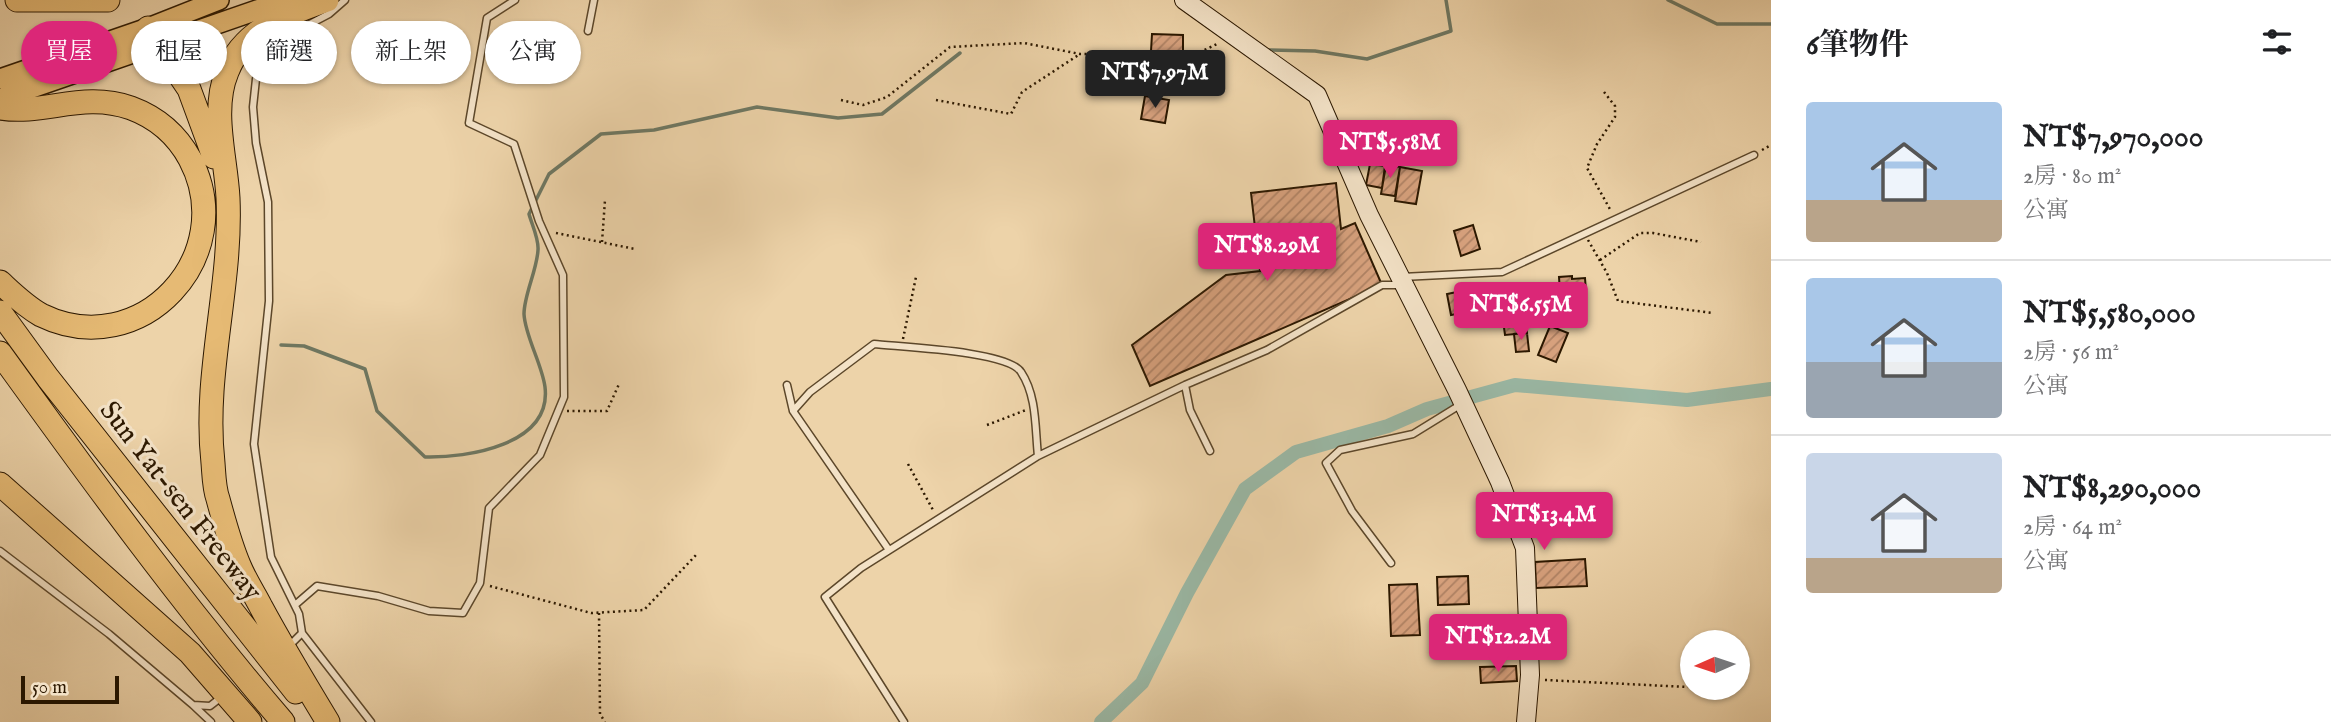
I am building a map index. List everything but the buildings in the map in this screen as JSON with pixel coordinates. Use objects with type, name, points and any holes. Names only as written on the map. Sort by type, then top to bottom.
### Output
[{"type":"highway","points":[[17,0],[108,0]]},
{"type":"highway","points":[[327,0],[294,12],[258,31],[240,49],[227,72],[220,99],[228,200],[222,304],[211,380],[210,437],[217,496],[239,566],[281,644],[328,722]]},
{"type":"highway","points":[[186,84],[205,128],[228,200]]},
{"type":"highway","points":[[0,108],[15,111],[83,101],[102,102],[132,109],[152,118],[182,144],[202,188],[205,219],[195,258],[181,281],[169,297],[138,318],[117,324],[88,326],[64,323],[42,315],[19,300],[0,282]]},
{"type":"highway","name":"Sun Yat-sen Freeway","points":[[0,312],[56,388],[320,722]]},
{"type":"highway","name":"Sun Yat-sen Freeway","points":[[0,353],[131,531],[242,674],[283,722]]},
{"type":"highway","points":[[0,484],[190,653],[250,722]]},
{"type":"main road","points":[[182,21],[219,0]]},
{"type":"main road","points":[[211,21],[286,0]]},
{"type":"main road","points":[[0,79],[131,43]]},
{"type":"main road","points":[[0,99],[131,46]]},
{"type":"street","points":[[1184,0],[1317,95],[1369,215],[1500,482],[1525,548],[1530,679],[1526,722]]},
{"type":"lane","points":[[345,0],[329,15],[291,34],[269,55],[256,79],[253,107],[256,143],[268,202],[269,289],[254,444],[271,556],[299,614],[302,633],[371,722]]},
{"type":"lane","points":[[295,605],[317,586],[378,597],[429,611],[463,613],[480,583],[489,508],[540,455],[564,397],[563,275],[543,231],[514,144],[469,123],[487,18],[515,0]]},
{"type":"lane","points":[[589,31],[594,0]]},
{"type":"lane","points":[[904,722],[825,597],[889,550],[1038,456],[1185,385],[1267,350],[1382,285],[1502,272],[1754,155]]},
{"type":"lane","points":[[793,411],[810,393],[874,344],[901,348],[948,349],[1010,364],[1020,369],[1033,400],[1038,456]]},
{"type":"lane","points":[[787,385],[793,411],[889,550]]},
{"type":"lane","points":[[1185,385],[1190,410],[1210,451]]},
{"type":"lane","points":[[1391,563],[1352,511],[1326,463],[1340,450],[1413,433],[1460,399]]},
{"type":"lane","points":[[0,551],[109,634],[211,722]]},
{"type":"lane","points":[[293,642],[302,633]]},
{"type":"lane","points":[[193,705],[210,706],[219,699]]},
{"type":"path","points":[[841,100],[863,105],[887,97],[950,47],[1024,43],[1080,54],[1196,54],[1235,35]]},
{"type":"path","points":[[936,100],[1011,114],[1022,92],[1080,54]]},
{"type":"path","points":[[1604,92],[1615,106],[1615,117],[1597,144],[1587,168],[1615,220]]},
{"type":"path","points":[[602,242],[605,200]]},
{"type":"path","points":[[543,231],[635,249]]},
{"type":"path","points":[[1600,260],[1640,233],[1701,242]]},
{"type":"path","points":[[1585,234],[1618,301],[1713,313]]},
{"type":"path","points":[[901,348],[916,277]]},
{"type":"path","points":[[558,410],[607,411],[619,384]]},
{"type":"path","points":[[987,425],[1034,407]]},
{"type":"path","points":[[908,464],[937,518]]},
{"type":"path","points":[[480,583],[591,613],[644,610],[697,554]]},
{"type":"path","points":[[598,613],[600,714],[605,722]]},
{"type":"path","points":[[1530,679],[1680,687]]},
{"type":"waterway","points":[[1266,50],[1315,51],[1367,59],[1451,31],[1446,0]]},
{"type":"waterway","points":[[1668,0],[1717,24],[1771,24]]},
{"type":"waterway","points":[[281,345],[304,346],[365,369],[377,411],[425,457],[462,455],[503,444],[521,435],[535,423],[544,407],[545,387],[524,314],[538,250],[529,214],[549,174],[601,134],[654,130],[757,107],[838,118],[882,114],[960,53]]},
{"type":"waterway","points":[[1101,722],[1142,683],[1187,593],[1245,489],[1296,452],[1388,426],[1427,409],[1515,385],[1687,400],[1771,389]]}]
